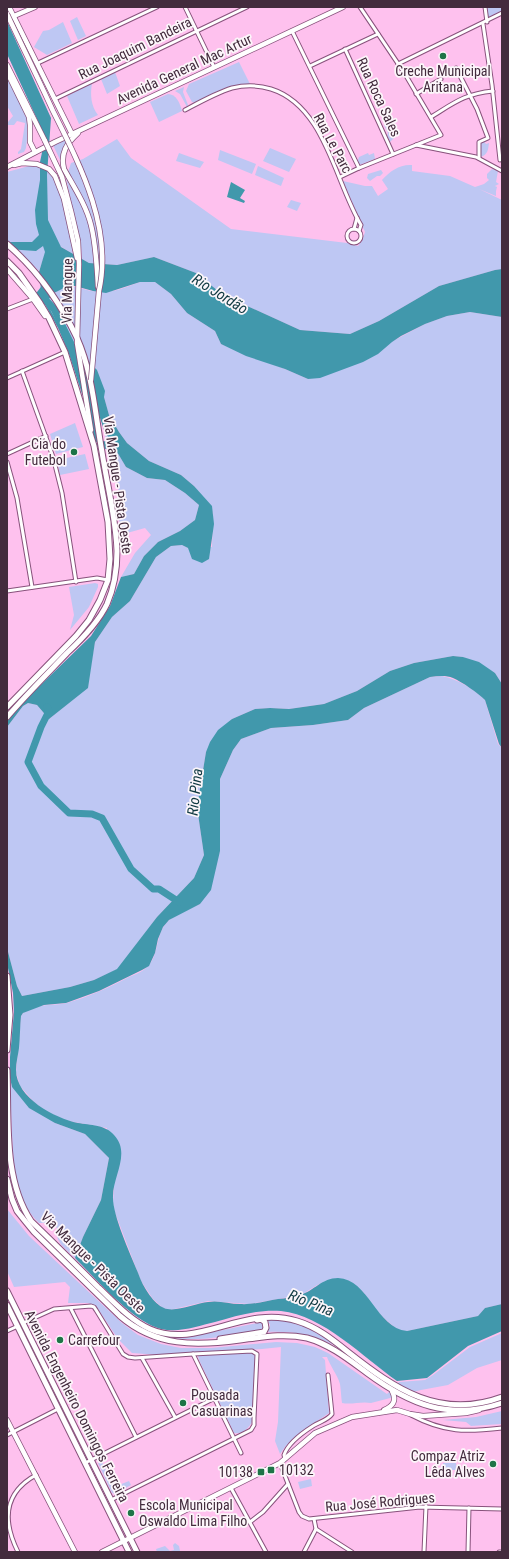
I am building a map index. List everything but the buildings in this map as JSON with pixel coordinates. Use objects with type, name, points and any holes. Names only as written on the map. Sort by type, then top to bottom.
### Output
[{"type":"main road","points":[[10,7],[10,15],[85,181],[97,217],[103,262],[91,380]]},
{"type":"main road","points":[[7,19],[10,15],[34,7]]},
{"type":"main road","name":"Avenida General Mac Artur","points":[[9,166],[55,142],[186,82],[214,67],[343,7]]},
{"type":"main road","points":[[10,15],[38,63],[72,134]]},
{"type":"main road","name":"Via Mangue","points":[[7,65],[62,177],[78,241],[77,344],[94,446]]},
{"type":"main road","points":[[7,72],[29,117],[30,142],[37,151]]},
{"type":"main road","points":[[81,130],[64,150],[62,157],[64,169],[84,204],[91,225],[99,291]]},
{"type":"main road","points":[[9,166],[22,163],[37,164],[49,169],[58,180],[71,226],[78,264]]},
{"type":"main road","name":"Via Mangue - Pista Oeste","points":[[7,244],[32,269],[59,304],[78,339],[91,380],[117,552],[112,588],[106,606],[85,635],[7,717]]},
{"type":"main road","points":[[7,261],[31,289],[49,318],[65,352],[94,446],[110,536],[108,580],[95,611],[83,628],[7,707]]},
{"type":"main road","points":[[7,269],[56,331]]},
{"type":"main road","points":[[7,976],[10,1015],[7,1050]]},
{"type":"main road","name":"Via Mangue - Pista Oeste","points":[[7,1070],[13,1177],[25,1212],[35,1225],[127,1314],[149,1329],[173,1335],[202,1332],[257,1317],[268,1316],[288,1318],[317,1329],[388,1385],[419,1398],[451,1405],[476,1404],[502,1397]]},
{"type":"main road","points":[[7,1179],[17,1211],[34,1232],[120,1316],[140,1330],[156,1338],[174,1342],[222,1342],[266,1336],[291,1336],[321,1343],[341,1354],[388,1385],[395,1398],[393,1405],[378,1412]]},
{"type":"main road","name":"Avenida Engenheiro Domingos Ferreira","points":[[7,1291],[137,1552]]},
{"type":"main road","name":"Avenida Engenheiro Domingos Ferreira","points":[[7,1306],[130,1552]]},
{"type":"main road","points":[[196,1343],[262,1332],[266,1330],[265,1322],[261,1319],[228,1324]]},
{"type":"main road","points":[[392,1391],[416,1402],[443,1409],[478,1409],[501,1403]]},
{"type":"main road","points":[[102,1552],[286,1460],[309,1439],[323,1429],[352,1417],[397,1410],[424,1416],[466,1413],[501,1403]]},
{"type":"main road","points":[[7,1420],[75,1552]]},
{"type":"street","points":[[38,63],[158,7]]},
{"type":"street","points":[[185,7],[214,67]]},
{"type":"street","name":"Rua Joaquim Bandeira","points":[[56,99],[247,7]]},
{"type":"street","points":[[340,177],[441,135],[398,64],[360,7]]},
{"type":"street","points":[[484,7],[486,22]]},
{"type":"street","points":[[398,64],[483,24],[502,13]]},
{"type":"street","points":[[483,24],[500,160]]},
{"type":"street","points":[[292,31],[359,168]]},
{"type":"street","points":[[310,66],[378,34]]},
{"type":"street","name":"Rua Roca Sales","points":[[345,49],[393,154]]},
{"type":"street","points":[[456,68],[470,95],[488,138],[479,142],[480,158]]},
{"type":"street","points":[[416,94],[441,79]]},
{"type":"street","name":"Rua Le Parc","points":[[185,110],[237,87],[257,86],[275,90],[292,99],[305,113],[316,129],[340,177],[361,225],[359,231]]},
{"type":"street","points":[[431,117],[460,99],[470,95],[492,91]]},
{"type":"street","points":[[416,145],[480,158],[502,171]]},
{"type":"street","points":[[354,229],[359,231],[362,236],[360,241],[355,243],[348,239],[347,235],[354,229],[357,218]]},
{"type":"street","points":[[7,309],[32,299]]},
{"type":"street","points":[[7,378],[65,352]]},
{"type":"street","points":[[22,371],[54,457],[62,493],[76,582]]},
{"type":"street","points":[[7,454],[46,436]]},
{"type":"street","points":[[7,462],[17,498],[32,587]]},
{"type":"street","points":[[7,591],[97,578],[108,580]]},
{"type":"street","points":[[7,1331],[54,1309],[94,1307],[123,1354],[128,1357],[142,1358],[193,1354],[255,1352],[257,1361],[254,1425],[251,1430],[111,1500]]},
{"type":"street","points":[[71,1309],[136,1437]]},
{"type":"street","points":[[193,1354],[240,1453]]},
{"type":"street","points":[[142,1358],[175,1418]]},
{"type":"street","points":[[286,1460],[284,1455],[285,1452],[294,1441],[332,1414],[328,1375]]},
{"type":"street","points":[[85,1463],[215,1398]]},
{"type":"street","points":[[7,1435],[58,1409]]},
{"type":"street","points":[[410,1414],[426,1423],[454,1430],[469,1431],[502,1428]]},
{"type":"street","points":[[250,1522],[263,1512],[288,1484],[280,1463]]},
{"type":"street","points":[[18,1552],[8,1527],[8,1502],[23,1483],[36,1475]]},
{"type":"street","name":"Rua José Rodrigues","points":[[288,1484],[299,1512],[302,1516],[309,1519],[426,1506],[502,1509]]},
{"type":"street","points":[[231,1488],[265,1551],[259,1552]]},
{"type":"street","points":[[424,1552],[426,1506]]},
{"type":"street","points":[[468,1552],[469,1508]]},
{"type":"street","points":[[304,1552],[316,1529],[314,1519]]},
{"type":"street","points":[[316,1529],[352,1552]]},
{"type":"shaded area","points":[[486,7],[501,7],[502,12],[487,20]]},
{"type":"shaded area","points":[[77,17],[86,36],[78,40],[70,21]]},
{"type":"shaded area","points":[[63,22],[72,43],[47,55],[34,47],[43,31],[49,30]]},
{"type":"shaded area","points":[[239,62],[250,84],[230,87],[195,103],[192,102],[186,91],[189,84]]},
{"type":"shaded area","points":[[115,72],[120,86],[107,94],[101,79]]},
{"type":"shaded area","points":[[7,75],[29,121],[26,148],[24,152],[18,154],[21,149],[25,123],[17,121],[14,125],[8,125],[8,122],[13,116],[7,106]]},
{"type":"shaded area","points":[[92,83],[92,100],[98,115],[79,124],[67,96]]},
{"type":"shaded area","points":[[184,87],[183,92],[188,105],[187,107],[180,94],[175,91]]},
{"type":"shaded area","points":[[168,94],[175,97],[179,102],[182,111],[159,122],[150,102]]},
{"type":"shaded area","points":[[388,122],[396,134],[390,142],[384,125]]},
{"type":"shaded area","points":[[65,139],[67,142],[61,155],[61,162],[53,145]]},
{"type":"shaded area","points":[[117,139],[131,158],[231,229],[347,243],[358,246],[362,241],[365,232],[343,181],[372,186],[378,196],[388,189],[382,180],[392,171],[403,166],[412,165],[412,171],[450,176],[475,187],[484,184],[489,180],[487,178],[487,174],[492,169],[498,171],[496,182],[499,184],[495,186],[497,187],[496,196],[479,189],[502,200],[502,269],[439,286],[379,321],[350,334],[300,330],[223,295],[196,273],[154,257],[117,265],[89,263],[82,259],[81,245],[66,178],[71,163],[83,159]]},
{"type":"shaded area","points":[[483,140],[486,144],[489,143],[488,150],[481,157],[481,153],[479,151],[480,142]]},
{"type":"shaded area","points":[[270,148],[296,159],[289,172],[263,161]]},
{"type":"shaded area","points":[[220,150],[256,164],[252,174],[218,160]]},
{"type":"shaded area","points":[[179,153],[204,162],[200,168],[176,161]]},
{"type":"shaded area","points":[[368,153],[369,155],[374,153],[375,159],[359,165],[357,163],[359,157]]},
{"type":"shaded area","points":[[29,166],[40,167],[48,171],[54,177],[66,207],[73,254],[50,240],[39,271],[7,240],[7,172]]},
{"type":"shaded area","points":[[258,166],[284,178],[281,186],[255,175]]},
{"type":"shaded area","points":[[381,170],[383,173],[380,176],[377,176],[370,181],[367,178],[368,174]]},
{"type":"shaded area","points":[[291,200],[301,203],[297,211],[287,207]]},
{"type":"shaded area","points":[[140,282],[155,282],[171,294],[187,313],[215,331],[221,344],[308,379],[391,342],[425,324],[447,316],[470,312],[502,317],[502,684],[495,673],[463,657],[453,656],[414,663],[390,671],[357,691],[324,704],[289,709],[255,709],[232,719],[206,752],[197,807],[204,855],[194,878],[157,917],[118,969],[94,980],[70,987],[22,996],[17,986],[7,948],[7,727],[23,706],[28,703],[37,705],[49,719],[87,688],[95,642],[112,617],[130,601],[156,557],[171,546],[182,545],[188,548],[212,547],[213,513],[194,486],[181,475],[149,461],[127,443],[109,415],[104,397],[82,356],[61,331],[49,307],[49,299],[59,290],[64,288],[73,287],[93,291],[113,291]]},
{"type":"shaded area","points":[[75,423],[83,447],[56,454],[50,434]]},
{"type":"shaded area","points":[[104,430],[126,467],[147,478],[165,480],[185,493],[199,505],[195,520],[180,531],[158,542],[144,556],[134,574],[121,577],[135,553],[151,535],[145,528],[127,533],[121,524],[118,517],[118,485],[113,473]]},
{"type":"shaded area","points":[[85,454],[89,469],[60,475],[57,460]]},
{"type":"shaded area","points":[[95,583],[98,584],[98,587],[89,607],[70,630],[74,615],[69,587]]},
{"type":"shaded area","points":[[442,676],[454,679],[465,685],[485,700],[498,744],[502,748],[502,1304],[485,1308],[478,1316],[407,1331],[399,1331],[374,1308],[364,1293],[352,1283],[345,1280],[319,1284],[301,1295],[249,1304],[208,1301],[170,1310],[163,1308],[153,1299],[141,1281],[114,1210],[114,1186],[107,1128],[68,1121],[47,1112],[34,1102],[20,1086],[16,1072],[21,1016],[30,1009],[36,1007],[67,1003],[83,998],[143,970],[148,966],[154,957],[161,931],[167,922],[180,913],[200,904],[220,851],[220,779],[233,750],[241,739],[271,728],[313,725],[348,720],[364,708],[430,677]]},
{"type":"shaded area","points":[[10,1078],[12,1087],[55,1123],[85,1134],[109,1158],[101,1200],[83,1237],[75,1258],[59,1241],[57,1237],[57,1228],[52,1223],[39,1223],[31,1214],[20,1193],[15,1170]]},
{"type":"shaded area","points":[[7,1209],[29,1236],[122,1323],[138,1335],[161,1344],[181,1348],[211,1348],[276,1342],[297,1343],[315,1347],[328,1353],[387,1394],[399,1382],[425,1380],[470,1347],[502,1333],[502,1360],[477,1368],[448,1385],[421,1390],[371,1403],[364,1402],[349,1404],[342,1403],[339,1380],[327,1357],[322,1357],[325,1360],[329,1413],[290,1441],[280,1454],[275,1441],[278,1422],[281,1347],[159,1355],[132,1353],[118,1339],[96,1306],[88,1303],[68,1303],[70,1287],[65,1282],[14,1287],[7,1271]]},
{"type":"shaded area","points":[[267,1319],[287,1321],[305,1327],[338,1347],[321,1339],[304,1335],[287,1332],[268,1332],[270,1325]]},
{"type":"shaded area","points":[[262,1322],[263,1328],[260,1330],[219,1337],[191,1339],[170,1337],[184,1338]]},
{"type":"shaded area","points":[[201,1353],[252,1353],[256,1355],[252,1422],[247,1429],[242,1432],[234,1433],[199,1360],[198,1356]]},
{"type":"shaded area","points":[[502,1411],[502,1424],[471,1426],[466,1422],[443,1420],[476,1417]]},
{"type":"shaded area","points":[[102,1462],[114,1487],[129,1481],[131,1485],[115,1494],[112,1493],[98,1463]]},
{"type":"shaded area","points":[[443,1463],[456,1463],[457,1470],[443,1470]]},
{"type":"shaded area","points":[[311,1479],[312,1486],[300,1489],[298,1482]]},
{"type":"shaded area","points":[[175,1543],[179,1546],[180,1551],[157,1552],[156,1549],[165,1546],[170,1551],[174,1550],[173,1545]]},
{"type":"water","name":"Rio Jordão","points":[[7,21],[51,118],[47,175],[48,220],[61,247],[89,263],[117,265],[154,257],[196,273],[223,295],[300,330],[350,334],[379,321],[439,286],[502,269],[502,317],[470,312],[447,316],[425,324],[401,336],[378,354],[363,362],[320,378],[308,379],[285,369],[246,356],[221,344],[215,331],[187,313],[171,294],[155,282],[140,282],[106,293],[75,286],[64,288],[54,293],[49,299],[49,307],[69,342],[97,370],[105,391],[104,397],[109,415],[119,432],[127,443],[149,461],[181,475],[194,486],[212,506],[214,524],[209,559],[202,563],[192,559],[188,548],[182,545],[171,546],[156,557],[130,601],[112,617],[95,642],[88,688],[49,719],[37,705],[28,703],[23,706],[7,727],[7,720],[21,704],[91,636],[110,606],[121,577],[134,574],[144,556],[158,542],[180,531],[195,520],[199,505],[185,493],[165,480],[147,478],[126,467],[104,430],[95,403],[96,412],[82,394],[69,354],[58,328],[42,299],[39,272],[45,252],[43,246],[36,251],[7,249],[7,242],[32,242],[39,235],[36,224],[35,210],[40,180],[40,162],[44,143],[43,132],[7,54]]},
{"type":"water","points":[[231,182],[245,190],[240,198],[245,201],[244,203],[227,197]]},
{"type":"water","name":"Rio Pina","points":[[453,656],[463,657],[479,662],[495,673],[502,684],[502,748],[499,744],[485,700],[457,680],[442,676],[430,677],[364,708],[348,720],[313,725],[271,728],[241,739],[233,750],[220,779],[220,851],[211,890],[200,904],[169,920],[163,927],[158,939],[155,953],[149,966],[99,991],[66,1003],[44,1005],[23,1013],[21,1016],[16,1070],[22,1089],[38,1105],[59,1117],[78,1123],[107,1129],[119,1142],[121,1157],[113,1196],[116,1215],[142,1282],[153,1299],[160,1306],[169,1309],[180,1309],[212,1302],[236,1304],[259,1303],[298,1296],[327,1280],[338,1278],[349,1280],[358,1286],[388,1322],[396,1328],[407,1331],[478,1316],[485,1308],[502,1304],[502,1331],[468,1346],[427,1378],[397,1381],[342,1339],[312,1320],[297,1314],[281,1311],[256,1312],[182,1330],[161,1329],[150,1325],[115,1299],[75,1258],[83,1237],[101,1200],[109,1158],[85,1134],[55,1123],[29,1108],[12,1087],[10,1078],[10,1057],[14,1012],[13,993],[7,963],[7,948],[17,986],[22,996],[70,987],[94,980],[117,969],[157,917],[194,878],[204,855],[197,807],[206,752],[210,742],[218,730],[232,719],[255,709],[289,709],[324,704],[357,691],[390,671],[414,663]]},
{"type":"waterway","points":[[47,285],[40,294],[54,309],[76,354]]},
{"type":"waterway","points":[[88,394],[98,439]]},
{"type":"waterway","points":[[100,444],[123,449]]},
{"type":"waterway","points":[[47,707],[49,711],[41,727],[28,762],[41,786],[69,813],[92,814],[102,818],[131,869],[153,889],[159,889],[179,902]]},
{"type":"place","name":"Creche Municipal Aritana","points":[[443,56]]},
{"type":"place","name":"Cia do Futebol","points":[[74,452]]},
{"type":"place","name":"Carrefour","points":[[60,1340]]},
{"type":"place","name":"Pousada Casuarinas","points":[[183,1403]]},
{"type":"place","name":"Compaz Atriz Lêda Alves","points":[[493,1464]]},
{"type":"place","name":"10132","points":[[271,1470]]},
{"type":"place","name":"10138","points":[[261,1472]]},
{"type":"place","name":"Escola Municipal Oswaldo Lima Filho","points":[[131,1513]]}]
